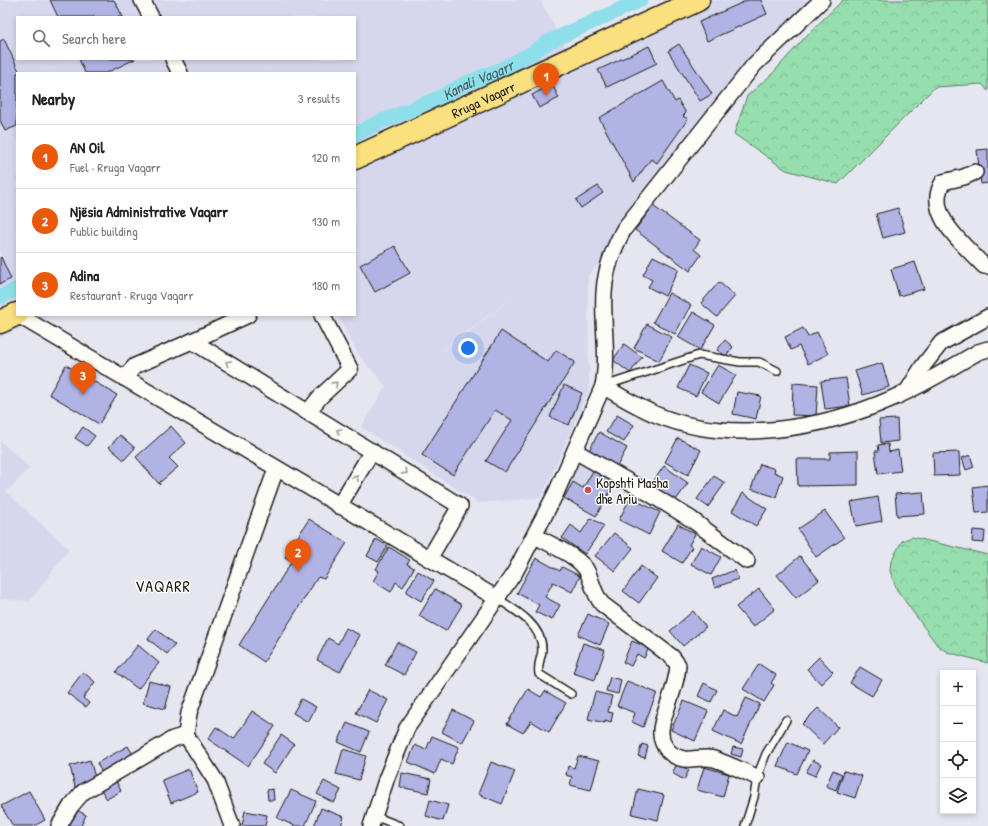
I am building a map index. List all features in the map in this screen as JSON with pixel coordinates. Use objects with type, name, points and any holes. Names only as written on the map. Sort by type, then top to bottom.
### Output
[{"type":"main road","name":"Rruga Vaqarr","points":[[356,158],[698,0]]},
{"type":"street","points":[[142,0],[150,16]]},
{"type":"street","points":[[373,821],[394,757],[407,728],[498,599],[535,536],[575,452],[604,386],[607,368],[604,294],[612,252],[624,228],[754,65],[822,0]]},
{"type":"street","points":[[174,60],[180,72]]},
{"type":"street","points":[[975,172],[964,177],[942,182],[938,197],[944,221],[956,238],[984,266],[988,266]]},
{"type":"street","points":[[14,316],[124,378],[498,599]]},
{"type":"street","points":[[124,378],[135,366],[246,316]]},
{"type":"street","points":[[308,412],[320,397],[350,369],[323,316]]},
{"type":"street","points":[[908,391],[923,366],[941,343],[988,317]]},
{"type":"street","points":[[192,341],[460,506],[429,559]]},
{"type":"street","points":[[604,386],[626,400],[658,415],[691,425],[726,431],[783,428],[820,423],[893,399],[978,352],[988,349]]},
{"type":"street","points":[[339,506],[372,451]]},
{"type":"street","points":[[575,452],[684,515],[747,561]]},
{"type":"street","points":[[232,826],[216,780],[186,735],[189,713],[276,469]]},
{"type":"street","points":[[535,536],[581,562],[588,573],[595,595],[602,604],[672,657],[678,665],[674,688],[662,725],[660,738],[664,747],[672,754],[683,758],[704,757],[714,759],[757,777]]},
{"type":"street","points":[[59,826],[71,806],[83,792],[173,739],[186,735]]},
{"type":"lane","points":[[604,386],[700,355],[740,362],[759,362],[777,371]]},
{"type":"lane","points":[[498,599],[525,617],[538,634],[542,649],[537,665],[539,674],[571,694]]},
{"type":"lane","points":[[745,826],[754,797],[757,777],[766,754],[786,720]]},
{"type":"lane","points":[[373,821],[400,826]]},
{"type":"shaded area","points":[[0,0],[540,0],[568,51],[687,0],[822,0],[754,65],[612,251],[588,275],[589,390],[541,498],[478,503],[361,427],[386,386],[359,356],[338,316],[356,316],[356,72],[16,72],[16,316],[49,316],[0,337]],"holes":[[[524,289],[463,336],[436,355]]]},
{"type":"shaded area","points":[[0,441],[30,468],[6,492],[69,549],[30,601],[0,599]]},
{"type":"shaded area","name":"Kopshti Masha dhe Ariu","points":[[579,463],[615,483],[596,516],[560,496]]},
{"type":"green space","points":[[843,0],[988,0],[988,91],[982,84],[935,87],[838,184],[786,170],[734,134],[747,96],[772,74],[808,34]]},
{"type":"green space","points":[[912,537],[988,555],[988,663],[947,652],[937,645],[897,590],[890,571],[891,561],[902,541]]},
{"type":"building","points":[[50,0],[114,0],[122,16],[58,16]]},
{"type":"building","points":[[748,0],[761,0],[767,14],[707,41],[699,22]]},
{"type":"building","points":[[4,39],[20,72],[16,72],[16,126],[5,131],[0,120],[0,41]]},
{"type":"building","points":[[679,44],[712,94],[700,101],[668,51]]},
{"type":"building","points":[[649,46],[657,63],[607,87],[598,70]]},
{"type":"building","points":[[79,60],[133,60],[108,72],[85,72]]},
{"type":"building","points":[[663,81],[675,102],[678,100],[686,113],[683,116],[688,119],[657,163],[651,159],[634,182],[599,118]]},
{"type":"building","points":[[552,84],[559,98],[539,108],[532,95]]},
{"type":"building","points":[[988,149],[988,183],[981,184],[977,150]]},
{"type":"building","points":[[598,186],[603,193],[581,208],[576,200]]},
{"type":"building","points":[[653,206],[700,240],[694,249],[701,255],[690,271],[635,230]]},
{"type":"building","points":[[898,208],[905,232],[883,238],[876,214]]},
{"type":"building","points":[[395,246],[410,273],[375,292],[360,265]]},
{"type":"building","points":[[653,256],[679,269],[665,296],[648,287],[652,280],[643,275]]},
{"type":"building","points":[[1,257],[11,279],[0,284],[0,258]]},
{"type":"building","points":[[915,262],[924,289],[899,296],[891,269]]},
{"type":"building","points":[[719,282],[735,296],[717,317],[701,303]]},
{"type":"building","points":[[669,293],[691,305],[675,334],[653,322]]},
{"type":"building","points":[[693,312],[715,325],[700,350],[678,337]]},
{"type":"building","points":[[647,324],[672,337],[659,361],[634,348]]},
{"type":"building","points":[[803,328],[808,337],[817,332],[828,354],[808,364],[799,346],[791,350],[785,337]]},
{"type":"building","points":[[501,331],[548,362],[556,350],[575,362],[505,472],[486,461],[512,420],[495,410],[453,475],[422,455]]},
{"type":"building","points":[[725,340],[733,347],[726,356],[717,350]]},
{"type":"building","points":[[624,344],[642,357],[630,373],[613,360]]},
{"type":"building","points":[[882,363],[889,387],[863,395],[855,371]]},
{"type":"building","points":[[66,365],[117,395],[99,424],[49,394]]},
{"type":"building","points":[[689,365],[707,373],[696,396],[678,388]]},
{"type":"building","points":[[718,365],[736,375],[719,403],[701,392]]},
{"type":"building","points":[[846,378],[850,406],[825,409],[821,381]]},
{"type":"building","points":[[793,383],[818,385],[816,416],[792,415]]},
{"type":"building","points":[[564,385],[582,393],[569,425],[550,417]]},
{"type":"building","points":[[737,392],[761,396],[756,419],[733,414]]},
{"type":"building","points":[[617,415],[634,425],[624,442],[606,432]]},
{"type":"building","points":[[897,419],[898,441],[881,443],[879,420]]},
{"type":"building","points":[[171,426],[186,443],[169,458],[178,467],[159,483],[160,485],[136,457]]},
{"type":"building","points":[[83,427],[95,436],[87,446],[75,438]]},
{"type":"building","points":[[599,432],[627,448],[615,470],[587,454]]},
{"type":"building","points":[[120,435],[135,448],[124,460],[109,447]]},
{"type":"building","points":[[678,438],[701,450],[688,475],[665,462]]},
{"type":"building","points":[[888,444],[889,452],[898,450],[901,471],[878,474],[875,451],[879,451],[878,445]]},
{"type":"building","points":[[858,451],[858,485],[798,486],[797,459],[830,459],[830,452]]},
{"type":"building","points":[[959,452],[960,475],[934,476],[933,453]]},
{"type":"building","points":[[970,455],[974,467],[966,470],[962,458]]},
{"type":"building","points":[[760,464],[775,469],[774,472],[783,476],[776,497],[751,489]]},
{"type":"building","points":[[664,466],[688,483],[674,503],[650,486]]},
{"type":"building","name":"Kopshti Masha dhe Ariu","points":[[593,471],[615,483],[596,516],[564,498],[573,482],[583,488]]},
{"type":"building","points":[[714,476],[725,483],[708,507],[697,499]]},
{"type":"building","points":[[988,485],[988,512],[976,513],[973,487]]},
{"type":"building","points":[[923,492],[925,514],[897,516],[895,494]]},
{"type":"building","points":[[743,493],[767,509],[756,526],[732,511]]},
{"type":"building","points":[[878,497],[882,521],[856,526],[851,502]]},
{"type":"building","points":[[630,498],[660,512],[649,535],[619,520]]},
{"type":"building","points":[[825,511],[844,538],[816,557],[798,529]]},
{"type":"building","points":[[591,518],[604,526],[585,554],[562,538],[571,525],[581,533]]},
{"type":"building","points":[[309,519],[347,543],[324,579],[318,577],[264,662],[239,645],[292,561],[285,557]]},
{"type":"building","points":[[678,524],[695,534],[689,545],[692,547],[682,563],[662,551]]},
{"type":"building","points":[[973,530],[985,531],[984,543],[972,542]]},
{"type":"building","points":[[614,533],[633,548],[615,571],[595,556]]},
{"type":"building","points":[[376,539],[388,546],[378,562],[367,556]]},
{"type":"building","points":[[701,546],[721,557],[711,575],[691,564]]},
{"type":"building","points":[[389,547],[410,560],[407,564],[414,568],[403,587],[396,582],[391,592],[373,581],[379,571],[376,569]]},
{"type":"building","points":[[800,556],[819,580],[796,598],[777,575]]},
{"type":"building","points":[[536,558],[560,571],[562,567],[580,576],[572,592],[553,582],[545,597],[560,605],[552,620],[535,612],[539,605],[517,593]]},
{"type":"building","points":[[641,566],[657,578],[639,603],[623,591]]},
{"type":"building","points":[[735,570],[738,579],[715,588],[712,579]]},
{"type":"building","points":[[418,571],[434,581],[421,601],[406,592]]},
{"type":"building","points":[[435,589],[462,605],[446,631],[419,616]]},
{"type":"building","points":[[759,589],[775,609],[753,627],[736,607]]},
{"type":"building","points":[[693,611],[706,627],[683,646],[670,631]]},
{"type":"building","points":[[588,614],[609,624],[600,645],[578,635]]},
{"type":"building","points":[[346,628],[360,635],[340,672],[317,660],[328,638],[338,644]]},
{"type":"building","points":[[156,629],[175,645],[167,654],[148,639]]},
{"type":"building","points":[[632,641],[649,648],[644,658],[637,654],[631,666],[623,662]]},
{"type":"building","points":[[397,642],[416,652],[404,675],[385,665]]},
{"type":"building","points":[[583,643],[605,650],[595,680],[573,673]]},
{"type":"building","points":[[138,645],[159,663],[138,689],[116,672]]},
{"type":"building","points":[[819,657],[833,672],[821,684],[807,669]]},
{"type":"building","points":[[759,664],[776,675],[771,683],[774,685],[764,702],[743,689]]},
{"type":"building","points":[[860,667],[882,680],[872,696],[850,683]]},
{"type":"building","points":[[83,672],[95,682],[83,698],[89,703],[86,707],[67,693]]},
{"type":"building","points":[[610,677],[621,680],[618,694],[606,691]]},
{"type":"building","points":[[149,681],[171,687],[165,709],[143,703]]},
{"type":"building","points":[[627,681],[657,693],[643,727],[632,722],[635,713],[617,706]]},
{"type":"building","points":[[704,683],[717,690],[711,702],[698,696]]},
{"type":"building","points":[[528,689],[541,697],[545,691],[566,703],[549,732],[531,721],[523,733],[507,724]]},
{"type":"building","points":[[368,690],[388,700],[376,723],[356,713]]},
{"type":"building","points":[[595,692],[612,696],[608,712],[613,713],[611,722],[605,720],[605,723],[588,719]]},
{"type":"building","points":[[746,698],[760,704],[741,744],[713,731],[723,710],[737,717]]},
{"type":"building","points":[[301,699],[316,707],[308,722],[293,713]]},
{"type":"building","points":[[684,701],[708,711],[695,741],[671,730]]},
{"type":"building","points":[[818,708],[838,727],[823,744],[802,724]]},
{"type":"building","points":[[453,710],[474,721],[462,743],[442,732]]},
{"type":"building","points":[[252,711],[275,726],[248,766],[208,739],[216,727],[234,739]]},
{"type":"building","points":[[347,723],[369,732],[361,752],[338,742]]},
{"type":"building","points":[[281,735],[294,744],[275,773],[262,764]]},
{"type":"building","points":[[432,736],[459,747],[452,764],[441,759],[435,774],[408,762],[415,745],[426,750]]},
{"type":"building","points":[[788,742],[808,751],[797,774],[777,766]]},
{"type":"building","points":[[642,744],[648,746],[645,758],[638,756]]},
{"type":"building","points":[[128,746],[135,758],[103,775],[97,763]]},
{"type":"building","points":[[733,747],[743,749],[741,757],[731,754]]},
{"type":"building","points":[[343,749],[366,756],[359,780],[336,774]]},
{"type":"building","points":[[578,756],[599,761],[591,790],[570,785],[572,777],[566,775],[568,766],[574,768]]},
{"type":"building","points":[[90,760],[96,781],[75,787],[70,766]]},
{"type":"building","points":[[813,760],[821,764],[815,776],[806,772]]},
{"type":"building","points":[[491,762],[515,771],[502,804],[478,794]]},
{"type":"building","points":[[677,764],[689,770],[684,780],[672,773]]},
{"type":"building","points":[[704,767],[729,774],[723,797],[697,790]]},
{"type":"building","points":[[189,769],[198,792],[171,803],[162,780]]},
{"type":"building","points":[[833,770],[842,774],[836,790],[826,786]]},
{"type":"building","points":[[844,771],[862,776],[855,798],[837,792]]},
{"type":"building","points":[[402,773],[431,779],[428,793],[400,787]]},
{"type":"building","points":[[116,781],[121,791],[107,799],[101,790]]},
{"type":"building","points":[[324,781],[341,790],[334,803],[317,794]]},
{"type":"building","points":[[273,789],[274,800],[268,800],[267,790]]},
{"type":"building","points":[[638,789],[664,795],[658,820],[632,814]]},
{"type":"building","points":[[291,790],[316,801],[305,826],[295,826],[277,818]]},
{"type":"building","points":[[29,791],[45,820],[34,826],[13,826],[1,806]]},
{"type":"building","points":[[430,800],[448,805],[443,821],[426,816]]},
{"type":"building","points":[[73,808],[86,815],[81,826],[64,826]]},
{"type":"building","points":[[321,808],[344,817],[341,826],[314,826]]},
{"type":"building","points":[[245,811],[267,815],[265,826],[242,826]]},
{"type":"waterway","name":"Kanali Vaqarr","points":[[356,134],[373,125],[439,98],[462,85],[504,68],[532,53],[546,43],[641,0]]},
{"type":"waterway","name":"Kanali Vaqarr","points":[[0,297],[16,289]]},
{"type":"place","name":"AN Oil","points":[[546,96]]},
{"type":"place","name":"Adina","points":[[83,395]]},
{"type":"place","name":"Kopshti Masha dhe Ariu","points":[[588,490]]},
{"type":"place","name":"Njësia Administrative Vaqarr","points":[[298,572]]},
{"type":"district","name":"VAQARR","points":[[163,586]]}]
